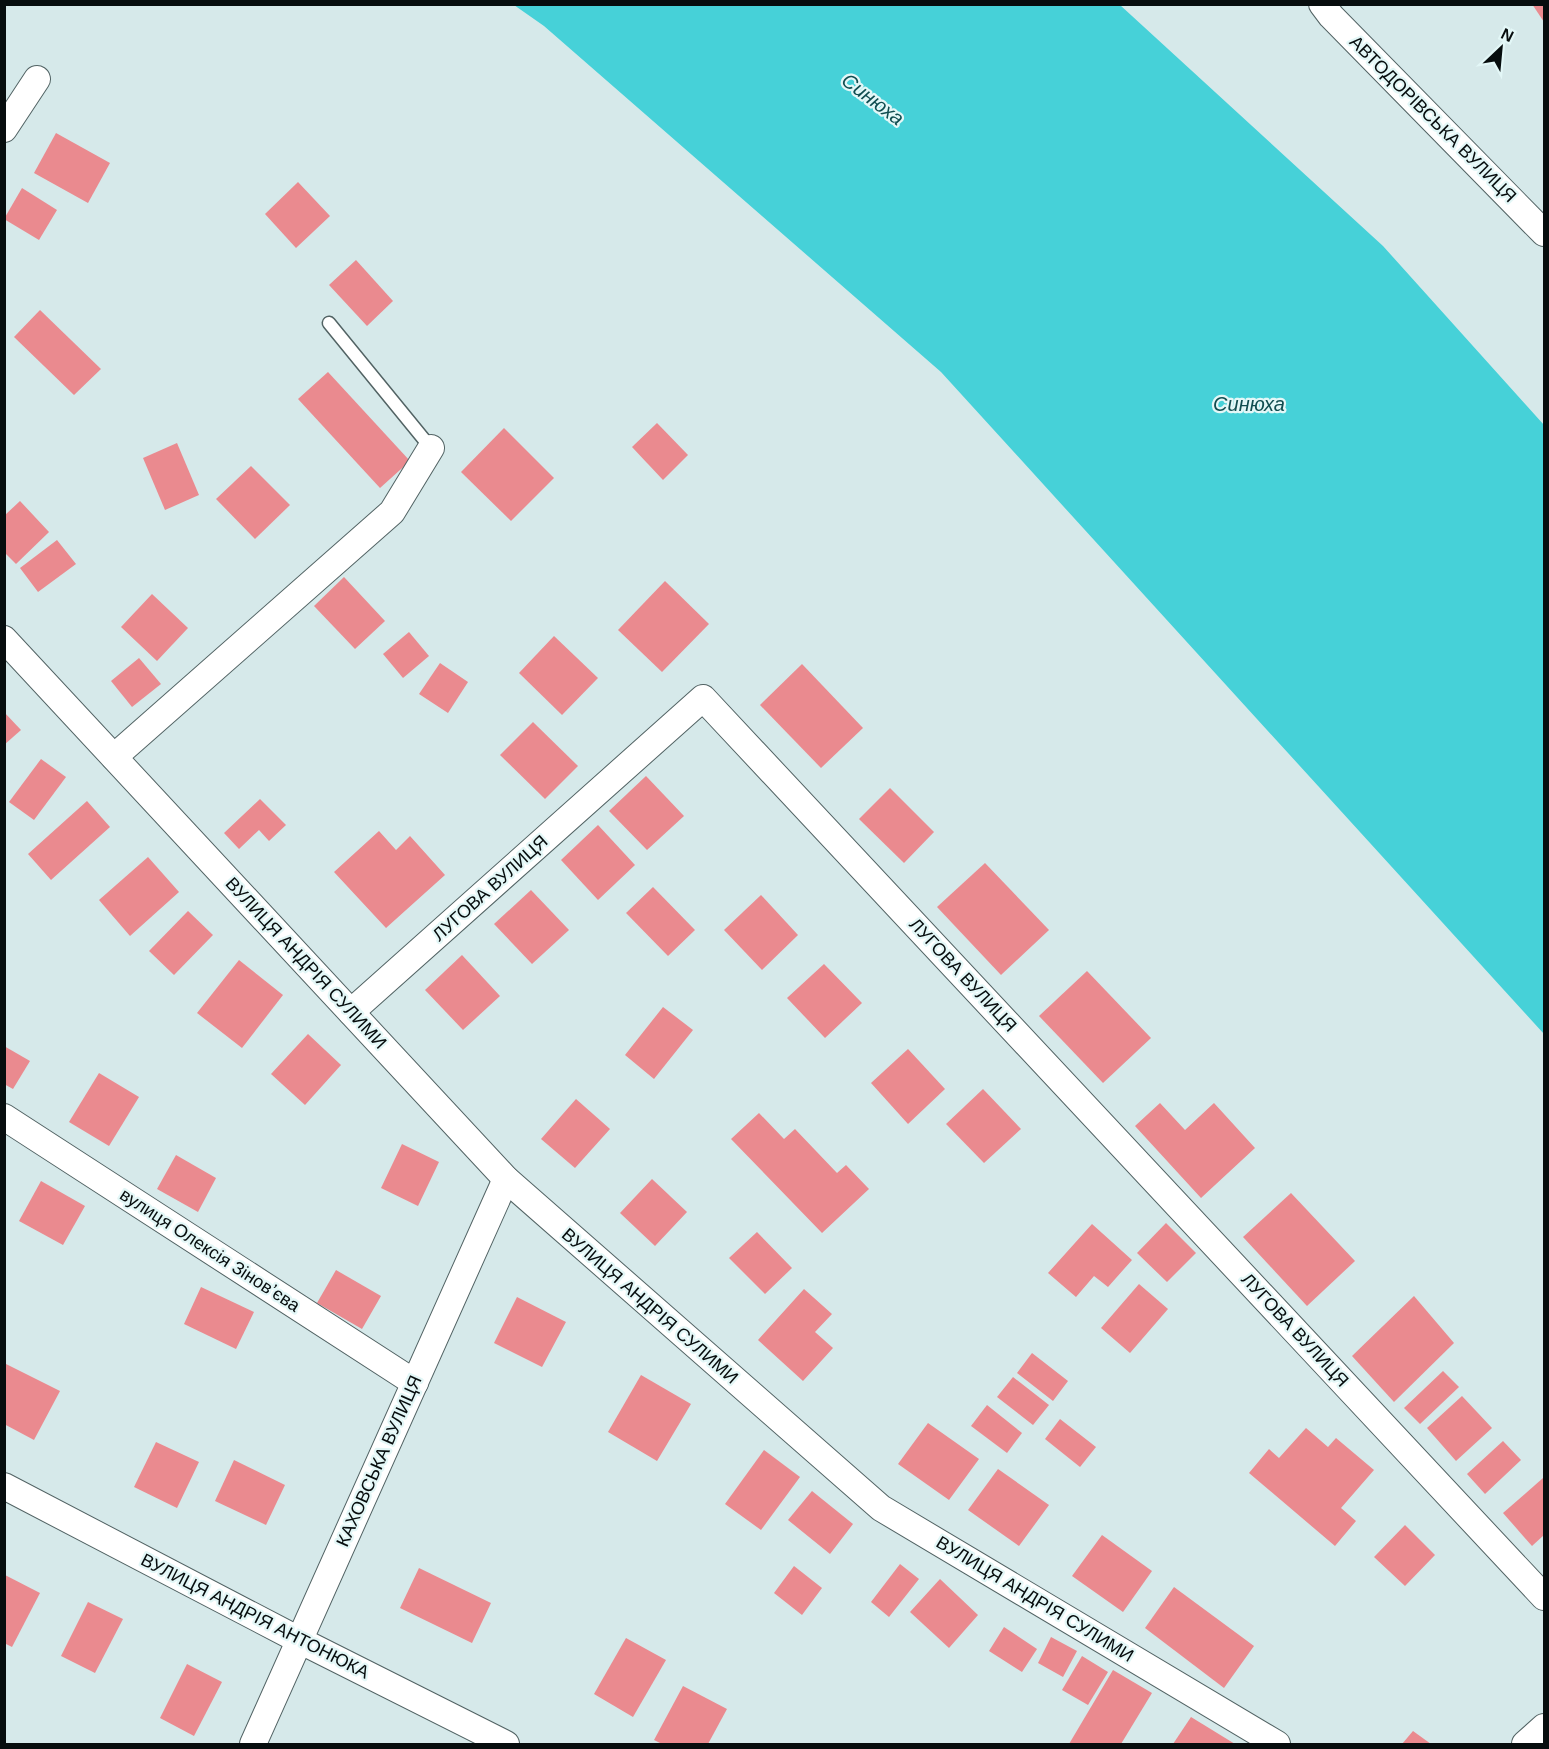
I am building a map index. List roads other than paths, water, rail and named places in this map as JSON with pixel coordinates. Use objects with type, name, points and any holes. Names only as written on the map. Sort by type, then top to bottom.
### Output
[{"type":"street","name":"АВТОДОРІВСЬКА ВУЛИЦЯ","points":[[1322,4],[1330,16],[1545,233]]},
{"type":"street","points":[[4,129],[37,79]]},
{"type":"street","points":[[114,757],[392,512],[431,448]]},
{"type":"street","name":"ВУЛИЦЯ АНДРІЯ СУЛИМИ","points":[[4,639],[506,1179],[880,1508],[1277,1744]]},
{"type":"street","name":"ЛУГОВА ВУЛИЦЯ","points":[[351,1012],[703,698],[1545,1597]]},
{"type":"street","name":"вулиця Олексія Зіновʼєва","points":[[4,1117],[415,1383]]},
{"type":"street","name":"КАХОВСЬКА ВУЛИЦЯ","points":[[253,1744],[506,1179]]},
{"type":"street","name":"ВУЛИЦЯ АНДРІЯ АНТОНЮКА","points":[[4,1486],[506,1744]]},
{"type":"street","points":[[1526,1744],[1545,1727]]},
{"type":"lane","points":[[328,323],[431,448]]},
{"type":"water","name":"Синюха","points":[[514,5],[1120,5],[1383,246],[1544,425],[1544,1034],[941,372],[544,26]]}]
